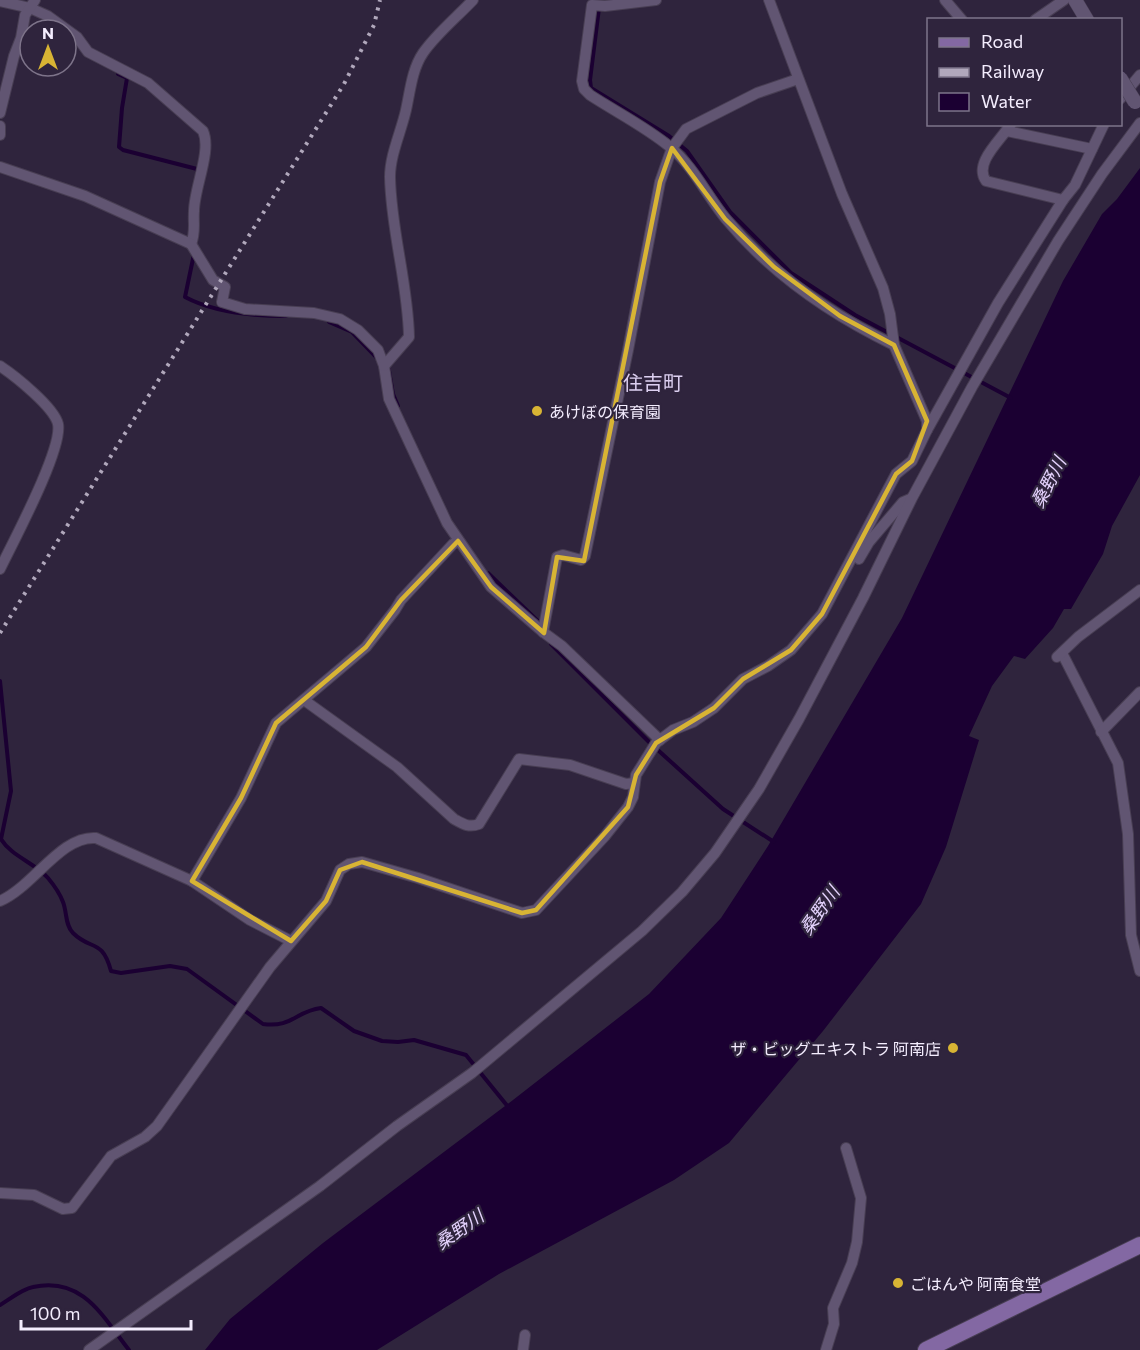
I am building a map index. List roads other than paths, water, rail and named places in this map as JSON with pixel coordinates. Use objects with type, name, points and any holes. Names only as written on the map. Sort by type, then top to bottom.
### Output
[{"type":"main road","points":[[926,1350],[1140,1245]]},
{"type":"street","points":[[384,366],[409,337],[409,315],[393,211],[391,165],[416,66],[430,44],[473,0]]},
{"type":"street","points":[[656,0],[596,4],[582,81],[584,89],[656,136],[675,143],[725,219],[774,267],[840,316],[893,338]]},
{"type":"street","points":[[769,0],[842,194],[883,288],[893,338],[923,409],[927,430]]},
{"type":"street","points":[[945,0],[960,18]]},
{"type":"street","points":[[1039,18],[1064,0]]},
{"type":"street","points":[[0,1],[33,4],[77,37],[88,52],[148,83],[203,131],[206,136],[205,147],[191,244]]},
{"type":"street","points":[[1077,3],[1086,18]]},
{"type":"street","points":[[0,113],[14,56],[21,38],[25,15],[33,4]]},
{"type":"street","points":[[1122,97],[1140,75]]},
{"type":"street","points":[[543,632],[557,556],[563,555],[581,560],[585,556],[624,373],[660,182],[675,143],[686,129],[757,93],[798,80]]},
{"type":"street","points":[[1122,81],[1137,107]]},
{"type":"street","points":[[89,1350],[320,1186],[397,1126],[472,1073],[642,931],[682,892],[715,853],[759,789],[799,719],[863,598],[912,498],[982,369],[1058,241],[1102,174],[1140,123]]},
{"type":"street","points":[[0,126],[0,135]]},
{"type":"street","points":[[0,1193],[34,1195],[63,1209],[72,1208],[111,1156],[145,1137],[157,1126],[270,967],[326,901],[340,870],[349,864],[362,862],[522,913],[536,910],[628,807],[633,797],[636,775],[656,744],[674,730],[693,722],[714,708],[743,679],[768,666],[791,650],[822,614],[896,474],[912,461],[998,303],[1062,200],[1075,185],[1103,126]]},
{"type":"street","points":[[1062,200],[986,182],[981,175],[982,168],[993,148],[1009,128],[1092,149]]},
{"type":"street","points":[[0,167],[85,196],[191,244],[213,280],[225,287],[222,303],[245,309],[314,313],[340,319],[358,330],[378,350],[384,366],[389,399],[447,523],[491,587],[562,646],[656,744]]},
{"type":"street","points":[[0,366],[20,380],[40,399],[58,422],[58,435],[51,460],[0,569]]},
{"type":"street","points":[[845,571],[856,563],[869,542],[903,502],[912,498]]},
{"type":"street","points":[[192,881],[241,798],[276,723],[366,647],[401,600],[458,541]]},
{"type":"street","points":[[1140,590],[1078,637],[1059,655],[1118,763],[1128,834],[1131,935],[1140,971]]},
{"type":"street","points":[[1101,732],[1140,692]]},
{"type":"street","points":[[304,700],[398,767],[454,819],[464,825],[479,824],[519,759],[570,765],[626,784],[634,783]]},
{"type":"street","points":[[0,902],[19,890],[71,843],[85,837],[96,838],[192,881],[250,920],[291,941]]},
{"type":"street","points":[[826,1350],[834,1324],[833,1308],[852,1263],[857,1242],[861,1198],[846,1148]]},
{"type":"street","points":[[523,1350],[525,1335]]},
{"type":"water","name":"桑野川","points":[[1140,168],[1140,475],[1112,526],[1103,554],[1071,609],[1064,609],[1053,628],[1025,659],[1014,656],[992,686],[969,736],[979,740],[946,847],[921,904],[823,1031],[729,1143],[674,1180],[499,1274],[377,1350],[205,1350],[230,1319],[323,1243],[649,994],[721,918],[768,846],[902,618],[1063,281],[1102,214],[1117,199]]},
{"type":"waterway","points":[[600,0],[590,80],[591,88],[669,136],[687,151],[730,212],[791,273],[855,315],[1011,398]]},
{"type":"waterway","points":[[118,74],[127,78],[119,147],[123,150],[197,169],[197,171]]},
{"type":"waterway","points":[[194,254],[185,297],[221,310],[286,316]]},
{"type":"waterway","points":[[329,322],[352,332],[379,360]]},
{"type":"waterway","points":[[388,365],[393,394],[398,406]]},
{"type":"waterway","points":[[488,573],[541,624]]},
{"type":"waterway","points":[[551,644],[649,742],[723,809],[774,842]]},
{"type":"waterway","points":[[0,681],[11,791],[1,839],[11,850],[48,878],[62,899],[70,930],[85,942],[100,949],[111,971],[121,973],[170,966],[187,969],[263,1024],[281,1024],[305,1012],[321,1008],[354,1031],[382,1041],[414,1040],[466,1055],[509,1108]]},
{"type":"waterway","points":[[0,1305],[29,1288],[50,1285],[65,1288],[78,1293],[90,1302],[129,1350]]},
{"type":"railway","points":[[0,633],[344,84],[374,25],[380,0]]},
{"type":"place","name":"あけぼの保育園","points":[[537,411]]},
{"type":"place","name":"ザ・ビッグエキストラ 阿南店","points":[[953,1048]]},
{"type":"place","name":"ごはんや 阿南食堂","points":[[898,1283]]},
{"type":"district","name":"住吉町","points":[[653,382]]}]
